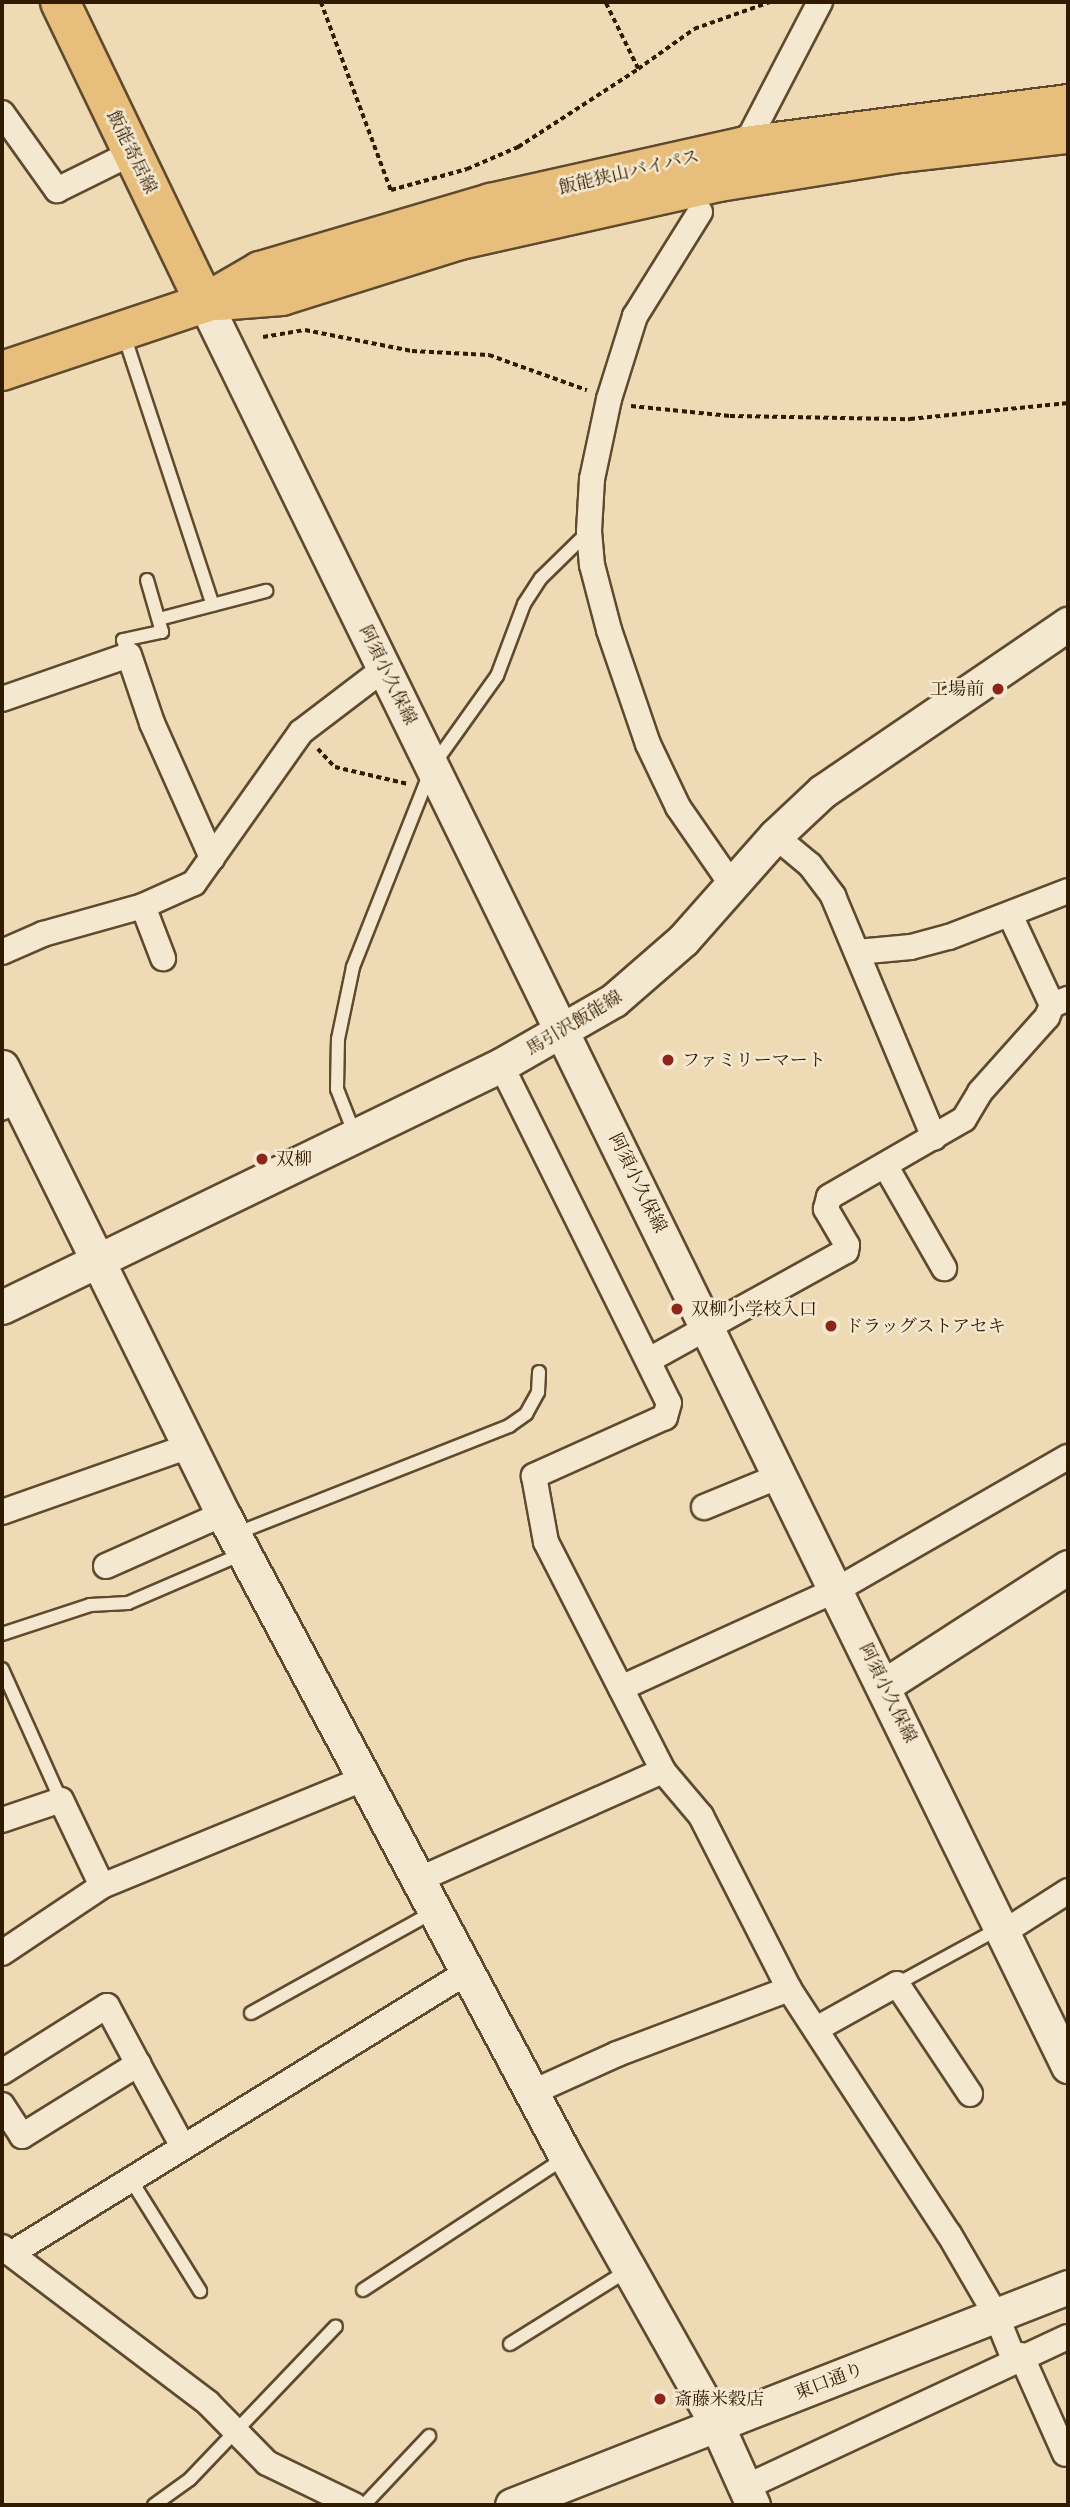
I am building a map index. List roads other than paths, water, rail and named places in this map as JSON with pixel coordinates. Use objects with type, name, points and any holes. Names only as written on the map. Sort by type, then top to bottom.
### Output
[{"type":"main road","name":"飯能寄居線","points":[[60,2],[205,303]]},
{"type":"main road","name":"飯能狭山バイパス","points":[[2,371],[205,303],[260,271],[379,233],[745,145],[1068,104]]},
{"type":"main road","name":"飯能狭山バイパス","points":[[205,303],[282,296],[460,240],[719,182],[900,153],[1068,134]]},
{"type":"street","points":[[745,145],[820,2]]},
{"type":"street","points":[[2,113],[57,190],[132,153]]},
{"type":"street","points":[[700,212],[635,316],[609,399],[592,480],[589,531],[592,565],[609,629],[648,744],[678,807],[732,884]]},
{"type":"street","name":"阿須小久保線","points":[[205,303],[385,668],[428,776],[564,1033],[885,1685],[1068,2066]]},
{"type":"street","name":"馬引沢飯能線","points":[[2,1307],[564,1033],[650,971],[775,836],[823,790],[1068,624]]},
{"type":"street","points":[[2,699],[129,655],[152,723],[212,858]]},
{"type":"street","points":[[2,952],[43,934],[143,906],[194,883],[301,733],[385,668]]},
{"type":"street","points":[[775,836],[810,864],[833,897],[934,1138]]},
{"type":"street","points":[[857,952],[911,947],[1011,917],[1068,891]]},
{"type":"street","points":[[143,906],[163,958]]},
{"type":"street","points":[[649,1360],[846,1251],[847,1245],[825,1202],[964,1119],[980,1092],[1060,1002],[1011,917]]},
{"type":"street","points":[[501,1065],[669,1403],[665,1417],[534,1476],[546,1542],[663,1771],[701,1816],[789,1989],[818,2028],[996,2315],[1065,2454]]},
{"type":"street","points":[[2,1067],[12,1110],[97,1262],[234,1534],[566,2157],[717,2425],[749,2496],[1018,2357],[1068,2337]]},
{"type":"street","points":[[885,1165],[944,1268]]},
{"type":"street","points":[[2,1512],[189,1446]]},
{"type":"street","points":[[621,1688],[838,1589],[1068,1457]]},
{"type":"street","points":[[704,1507],[782,1475]]},
{"type":"street","points":[[106,1566],[234,1534]]},
{"type":"street","points":[[885,1685],[1068,1567]]},
{"type":"street","points":[[420,1879],[663,1771]]},
{"type":"street","points":[[2,1953],[102,1886],[365,1778]]},
{"type":"street","points":[[2,1819],[61,1800],[102,1886]]},
{"type":"street","points":[[1003,1929],[1068,1891]]},
{"type":"street","points":[[354,2505],[267,2462],[208,2403],[7,2250],[131,2180],[468,1971]]},
{"type":"street","points":[[818,2028],[897,1984],[970,2094]]},
{"type":"street","points":[[533,2092],[617,2054],[789,1989]]},
{"type":"street","points":[[2,2072],[107,2006],[183,2147]]},
{"type":"street","points":[[2,2105],[22,2136],[138,2064]]},
{"type":"street","name":"東口通り","points":[[512,2505],[1068,2287]]},
{"type":"lane","points":[[123,331],[213,605]]},
{"type":"lane","points":[[355,1135],[337,1089],[338,1040],[353,967],[428,776],[497,676],[524,604],[541,578],[589,531]]},
{"type":"lane","points":[[129,655],[123,640],[162,632],[147,580]]},
{"type":"lane","points":[[159,619],[266,591]]},
{"type":"lane","points":[[2,1634],[90,1605],[128,1603],[234,1534],[509,1426],[526,1415],[538,1392],[540,1371]]},
{"type":"lane","points":[[2,1669],[61,1800]]},
{"type":"lane","points":[[251,2013],[437,1911]]},
{"type":"lane","points":[[897,1984],[1003,1929]]},
{"type":"lane","points":[[363,2290],[566,2157]]},
{"type":"lane","points":[[131,2180],[200,2291]]},
{"type":"lane","points":[[510,2344],[631,2269]]},
{"type":"lane","points":[[154,2505],[190,2479],[335,2326]]},
{"type":"lane","points":[[364,2505],[429,2436]]},
{"type":"place","name":"工場前","points":[[998,689]]},
{"type":"place","name":"ファミリーマート","points":[[668,1060]]},
{"type":"place","name":"双柳","points":[[262,1159]]},
{"type":"place","name":"双柳小学校入口","points":[[677,1309]]},
{"type":"place","name":"ドラッグストアセキ","points":[[831,1326]]},
{"type":"place","name":"斎藤米穀店","points":[[660,2399]]}]
